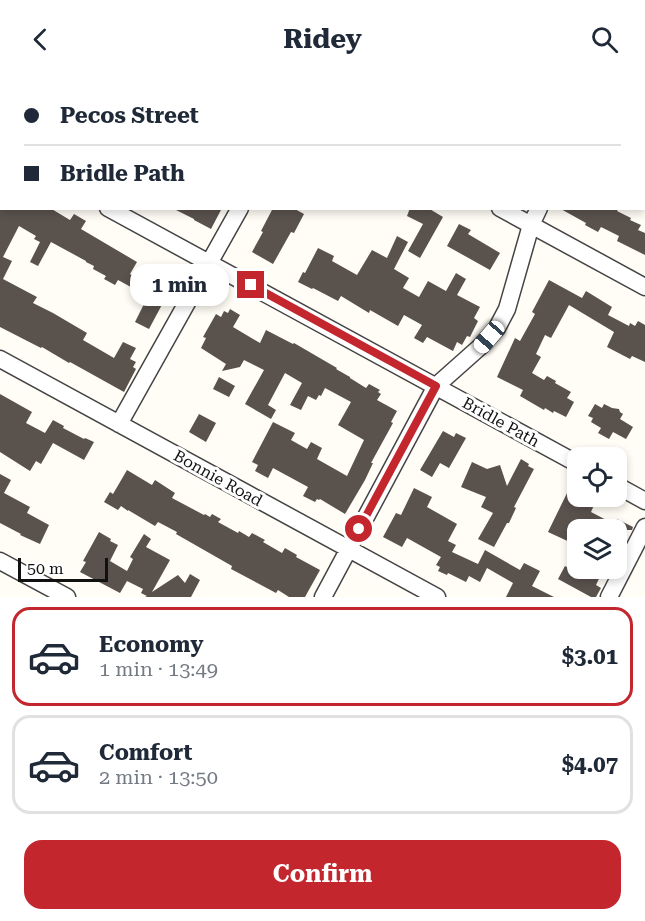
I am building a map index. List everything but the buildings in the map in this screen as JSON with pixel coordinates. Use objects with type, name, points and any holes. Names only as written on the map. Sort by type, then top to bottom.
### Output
[{"type":"street","name":"Bridle Path","points":[[112,210],[567,458]]},
{"type":"street","points":[[119,424],[239,210]]},
{"type":"street","points":[[504,210],[645,287]]},
{"type":"street","points":[[323,597],[436,386],[481,346],[497,328],[507,309],[531,225],[538,210]]},
{"type":"street","name":"Bonnie Road","points":[[0,359],[437,597]]},
{"type":"street","points":[[627,491],[645,501]]},
{"type":"street","points":[[609,597],[645,527]]},
{"type":"street","points":[[0,561],[67,597]]},
{"type":"route","points":[[251,285],[436,386],[359,529]]}]
